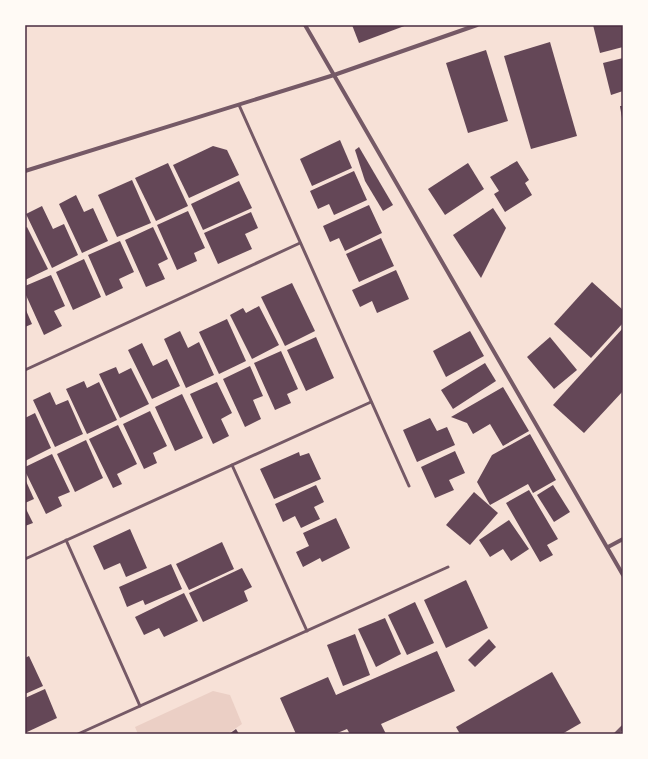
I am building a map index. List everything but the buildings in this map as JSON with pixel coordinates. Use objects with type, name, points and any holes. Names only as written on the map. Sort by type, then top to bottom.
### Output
[{"type":"street","points":[[305,25],[623,575]]},
{"type":"street","points":[[25,171],[334,75],[477,25]]},
{"type":"street","points":[[608,547],[623,539]]},
{"type":"street","points":[[616,734],[623,727]]},
{"type":"lane","points":[[239,105],[409,486]]},
{"type":"lane","points":[[25,370],[300,243]]},
{"type":"lane","points":[[25,559],[371,402]]},
{"type":"lane","points":[[232,465],[307,631]]},
{"type":"lane","points":[[66,540],[140,706]]},
{"type":"lane","points":[[78,734],[448,567]]},
{"type":"shaded area","points":[[213,691],[230,695],[242,724],[227,734],[138,734],[135,727]]}]
